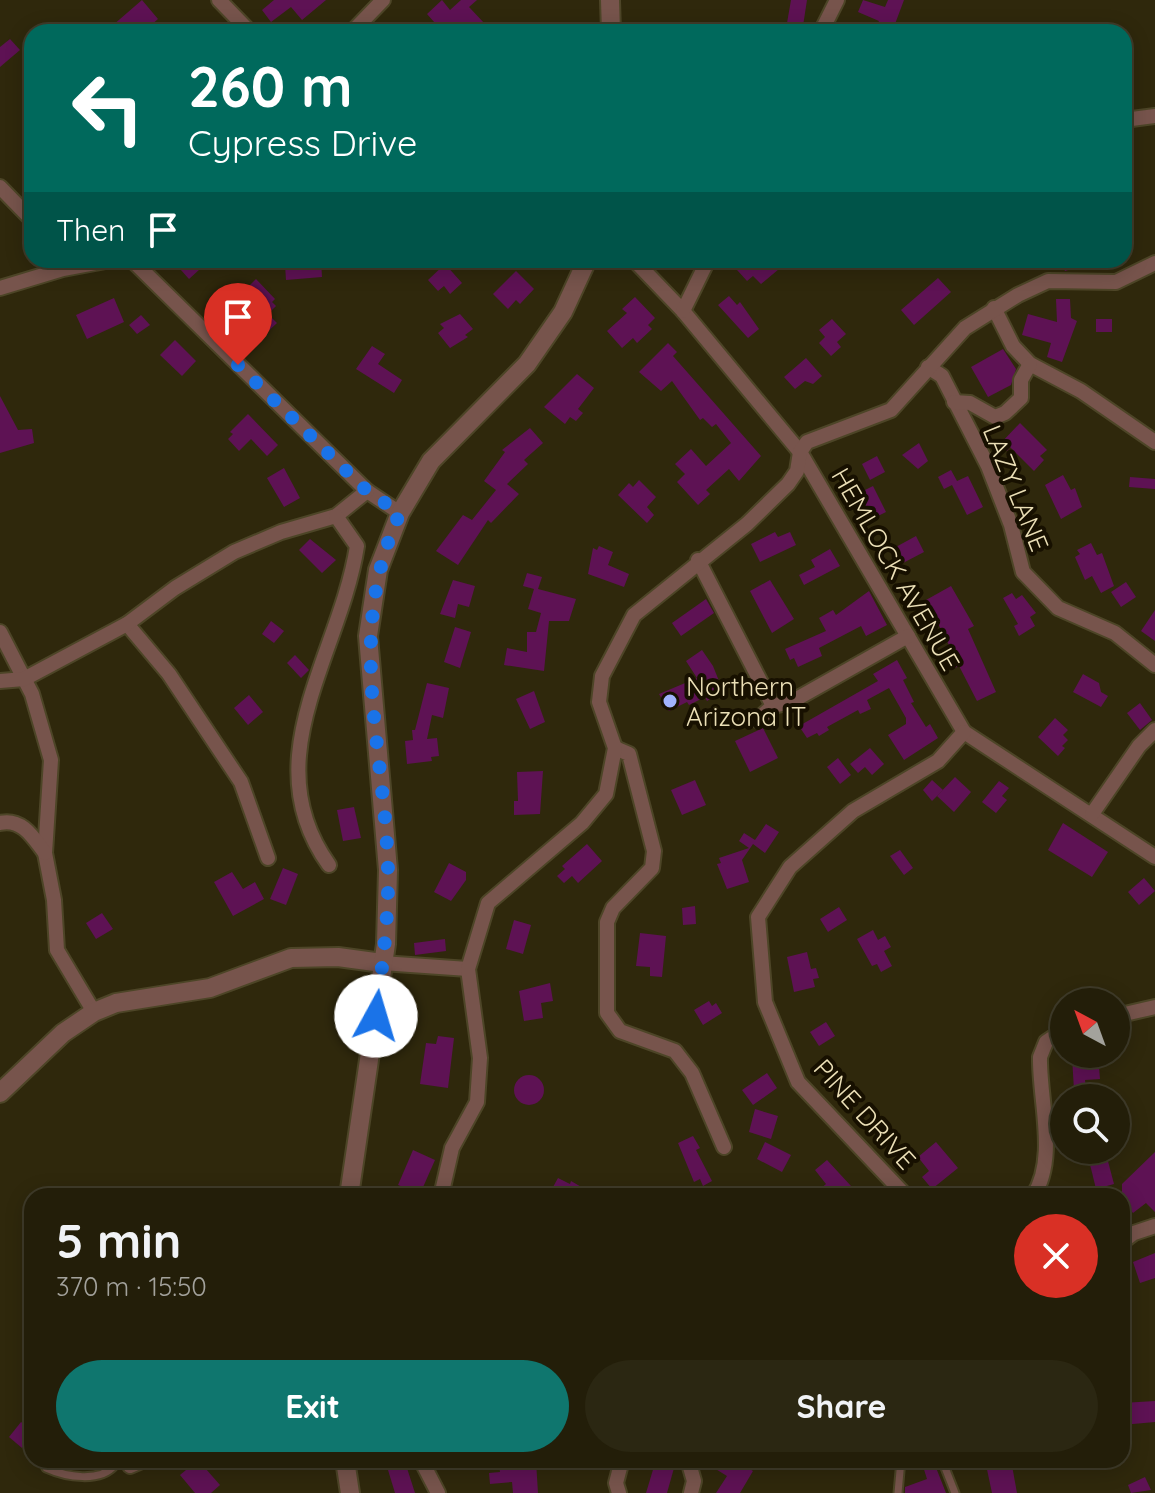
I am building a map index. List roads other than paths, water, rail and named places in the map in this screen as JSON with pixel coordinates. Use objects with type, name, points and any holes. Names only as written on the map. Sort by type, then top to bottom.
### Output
[{"type":"street","points":[[219,0],[242,24]]},
{"type":"street","points":[[360,24],[383,0]]},
{"type":"street","points":[[610,0],[611,24]]},
{"type":"street","points":[[825,24],[837,0]]},
{"type":"street","points":[[1132,119],[1155,116]]},
{"type":"street","points":[[0,187],[24,212]]},
{"type":"street","points":[[443,1188],[452,1148],[477,1102],[480,1058],[468,969],[488,903],[582,823],[606,794],[615,748],[599,702],[602,676],[634,615],[698,560],[747,524],[788,484],[797,471],[800,452],[807,442],[891,410],[965,328],[994,308],[1048,281],[1116,282],[1155,263]]},
{"type":"street","points":[[0,288],[51,268]]},
{"type":"street","points":[[140,268],[367,491],[400,513]]},
{"type":"street","points":[[350,1188],[370,1069],[382,963],[388,870],[368,636],[378,570],[400,513],[431,461],[510,384],[549,335],[583,268]]},
{"type":"street","name":"HEMLOCK AVENUE","points":[[642,268],[683,311],[800,452],[964,732],[1155,857]]},
{"type":"street","points":[[683,311],[704,268]]},
{"type":"street","points":[[994,308],[1013,346],[1030,364],[1081,391],[1155,442]]},
{"type":"street","points":[[954,402],[970,403],[995,417],[1005,413],[1021,398],[1021,380],[1030,364]]},
{"type":"street","name":"LAZY LANE","points":[[928,367],[942,376],[988,466],[1011,525],[1023,572],[1058,608],[1115,633],[1155,665]]},
{"type":"street","points":[[0,681],[24,679],[127,624],[175,588],[234,552],[281,532],[336,516],[367,491]]},
{"type":"street","points":[[329,865],[309,837],[297,788],[297,769],[302,727],[352,579],[356,557],[357,546],[336,516]]},
{"type":"street","points":[[698,560],[773,706]]},
{"type":"street","points":[[127,624],[169,674],[241,782],[268,858]]},
{"type":"street","points":[[0,632],[24,679],[47,738],[51,760],[45,853],[60,958],[94,1012]]},
{"type":"street","points":[[757,720],[773,706],[791,702],[908,636]]},
{"type":"street","points":[[1092,814],[1139,746],[1155,730]]},
{"type":"street","name":"PINE DRIVE","points":[[898,1188],[798,1082],[765,1002],[758,917],[790,867],[853,811],[938,761],[964,732]]},
{"type":"street","points":[[615,748],[629,754],[654,851],[652,868],[613,908],[607,922],[607,1013],[620,1031],[675,1051],[692,1073],[724,1147]]},
{"type":"street","points":[[0,823],[10,821],[23,826],[45,853]]},
{"type":"street","points":[[0,1093],[63,1033],[94,1012],[141,997],[210,988],[291,958],[338,957],[468,969]]},
{"type":"street","points":[[1130,1013],[1155,1007]]},
{"type":"street","points":[[1039,1188],[1045,1159],[1040,1057],[1050,1039]]},
{"type":"street","points":[[1130,1236],[1155,1226]]},
{"type":"street","points":[[346,1468],[350,1493]]},
{"type":"street","points":[[425,1468],[438,1493]]},
{"type":"street","points":[[619,1493],[616,1483],[620,1468]]},
{"type":"street","points":[[690,1468],[694,1481],[691,1493]]},
{"type":"lane","points":[[46,1468],[97,1477],[120,1468]]},
{"type":"lane","points":[[898,1493],[900,1468]]},
{"type":"lane","points":[[945,1468],[955,1493]]},
{"type":"place","name":"Northern Arizona IT","points":[[670,701]]}]
